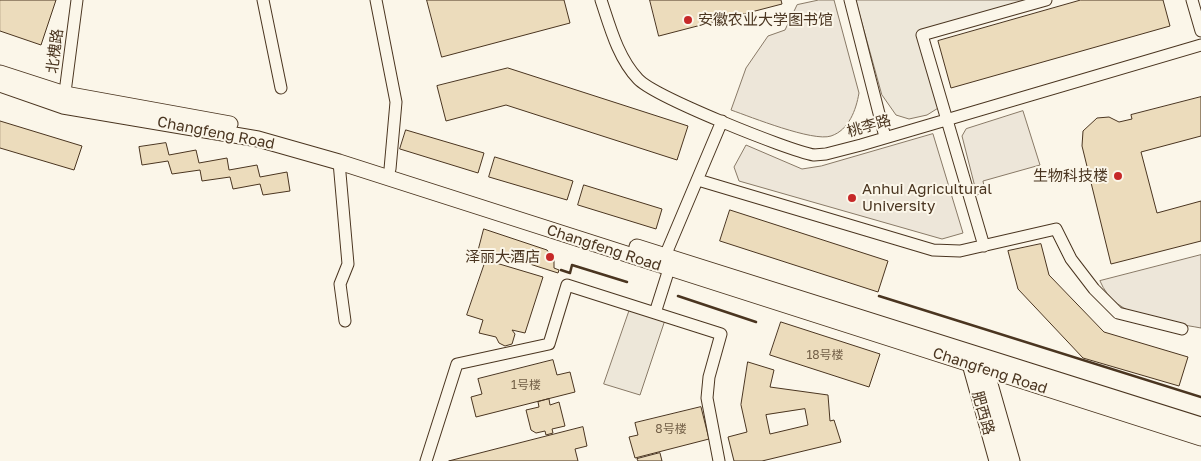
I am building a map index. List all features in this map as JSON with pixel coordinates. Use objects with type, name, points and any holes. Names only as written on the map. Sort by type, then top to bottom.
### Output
[{"type":"main road","name":"Changfeng Road","points":[[0,73],[64,100],[265,131],[390,169],[986,370],[1201,438]]},
{"type":"main road","name":"Changfeng Road","points":[[0,84],[64,100],[258,139],[1201,425]]},
{"type":"main road","name":"肥西路","points":[[970,364],[997,461]]},
{"type":"main road","name":"肥西路","points":[[986,370],[1012,461]]},
{"type":"street","name":"北槐路","points":[[64,100],[77,0]]},
{"type":"street","points":[[263,0],[281,88]]},
{"type":"street","points":[[376,0],[396,102],[390,169]]},
{"type":"street","name":"桃李路","points":[[600,0],[620,51],[629,69],[639,81],[652,89],[722,121],[814,155],[826,154],[1201,45]]},
{"type":"street","points":[[850,0],[885,137]]},
{"type":"street","points":[[984,246],[922,35],[1046,0]]},
{"type":"street","points":[[1192,0],[1201,31]]},
{"type":"street","points":[[656,313],[667,262],[722,121]]},
{"type":"street","points":[[339,162],[348,264],[340,284],[345,321]]},
{"type":"street","points":[[698,180],[934,250],[960,251],[1056,229],[1072,259],[1094,289],[1118,313],[1182,329]]},
{"type":"street","points":[[426,461],[457,364],[549,344],[567,285],[721,334],[709,377],[707,398],[719,461]]},
{"type":"shaded area","points":[[819,0],[834,0],[859,93],[851,119],[843,129],[831,136],[822,137],[782,128],[731,110],[746,68],[768,36],[785,30],[797,5]]},
{"type":"shaded area","points":[[856,0],[1035,0],[923,35],[943,105],[927,115],[909,119],[896,115],[882,95]]},
{"type":"shaded area","points":[[1023,111],[1040,165],[983,181],[985,192],[977,195],[962,136],[966,129]]},
{"type":"shaded area","points":[[933,134],[963,233],[942,239],[739,181],[734,167],[746,145],[802,169],[821,166]]},
{"type":"shaded area","points":[[1201,255],[1201,328],[1157,320],[1129,311],[1117,304],[1107,294],[1100,281]]},
{"type":"shaded area","points":[[631,306],[666,317],[640,395],[604,384]]},
{"type":"building","points":[[0,0],[56,0],[41,45],[0,31]]},
{"type":"building","points":[[427,0],[564,0],[570,23],[442,57]]},
{"type":"building","name":"安徽农业大学图书馆","points":[[650,0],[781,0],[782,4],[659,36]]},
{"type":"building","points":[[1081,0],[1163,0],[1170,26],[951,88],[938,41]]},
{"type":"building","points":[[508,68],[688,126],[677,160],[506,105],[446,121],[437,86]]},
{"type":"building","name":"生物科技楼","points":[[1201,97],[1201,136],[1141,152],[1157,213],[1201,201],[1201,241],[1111,264],[1082,146],[1083,131],[1097,118],[1109,117],[1119,122],[1132,119],[1131,115]]},
{"type":"building","points":[[0,121],[82,146],[74,170],[0,148]]},
{"type":"building","points":[[406,130],[484,153],[478,173],[400,149]]},
{"type":"building","points":[[166,143],[169,155],[196,150],[199,163],[227,158],[229,170],[257,165],[260,177],[287,172],[290,191],[263,195],[260,184],[233,189],[230,177],[202,181],[200,170],[172,174],[168,161],[142,165],[139,147]]},
{"type":"building","points":[[495,157],[573,181],[567,200],[489,177]]},
{"type":"building","points":[[584,185],[662,209],[656,229],[578,205]]},
{"type":"building","points":[[730,210],[888,261],[878,292],[720,241]]},
{"type":"building","name":"泽丽大酒店","points":[[484,229],[547,250],[554,259],[554,268],[559,270],[558,273],[492,252],[490,256],[478,252]]},
{"type":"building","points":[[1041,244],[1049,275],[1104,332],[1188,357],[1179,386],[1083,358],[1018,289],[1008,251]]},
{"type":"building","points":[[486,260],[543,277],[525,333],[512,330],[515,334],[512,344],[505,346],[499,343],[496,337],[479,333],[483,320],[467,315]]},
{"type":"building","points":[[781,322],[880,354],[869,387],[770,355]]},
{"type":"building","points":[[553,360],[557,375],[570,372],[575,392],[476,417],[471,397],[482,394],[478,379]]},
{"type":"building","points":[[748,362],[774,370],[770,387],[828,395],[830,421],[834,420],[841,442],[762,461],[734,461],[728,437],[747,432],[741,405]],"holes":[[[805,409],[808,425],[770,434],[766,415]]]},
{"type":"building","points":[[549,399],[550,405],[559,402],[565,426],[552,429],[553,433],[546,435],[545,431],[536,433],[531,430],[526,410],[539,407],[538,402]]},
{"type":"building","points":[[701,407],[709,439],[635,458],[629,437],[638,435],[635,423]]},
{"type":"building","points":[[583,427],[587,446],[575,449],[578,461],[449,461]]},
{"type":"building","points":[[660,453],[662,461],[638,461],[637,459]]},
{"type":"wall","points":[[561,270],[570,273],[572,265],[627,282]]},
{"type":"wall","points":[[678,296],[756,322]]},
{"type":"wall","points":[[879,296],[1201,397]]},
{"type":"place","name":"安徽农业大学图书馆","points":[[688,20]]},
{"type":"place","name":"生物科技楼","points":[[1118,176]]},
{"type":"place","name":"Anhui Agricultural University","points":[[852,198]]},
{"type":"place","name":"泽丽大酒店","points":[[550,257]]}]
